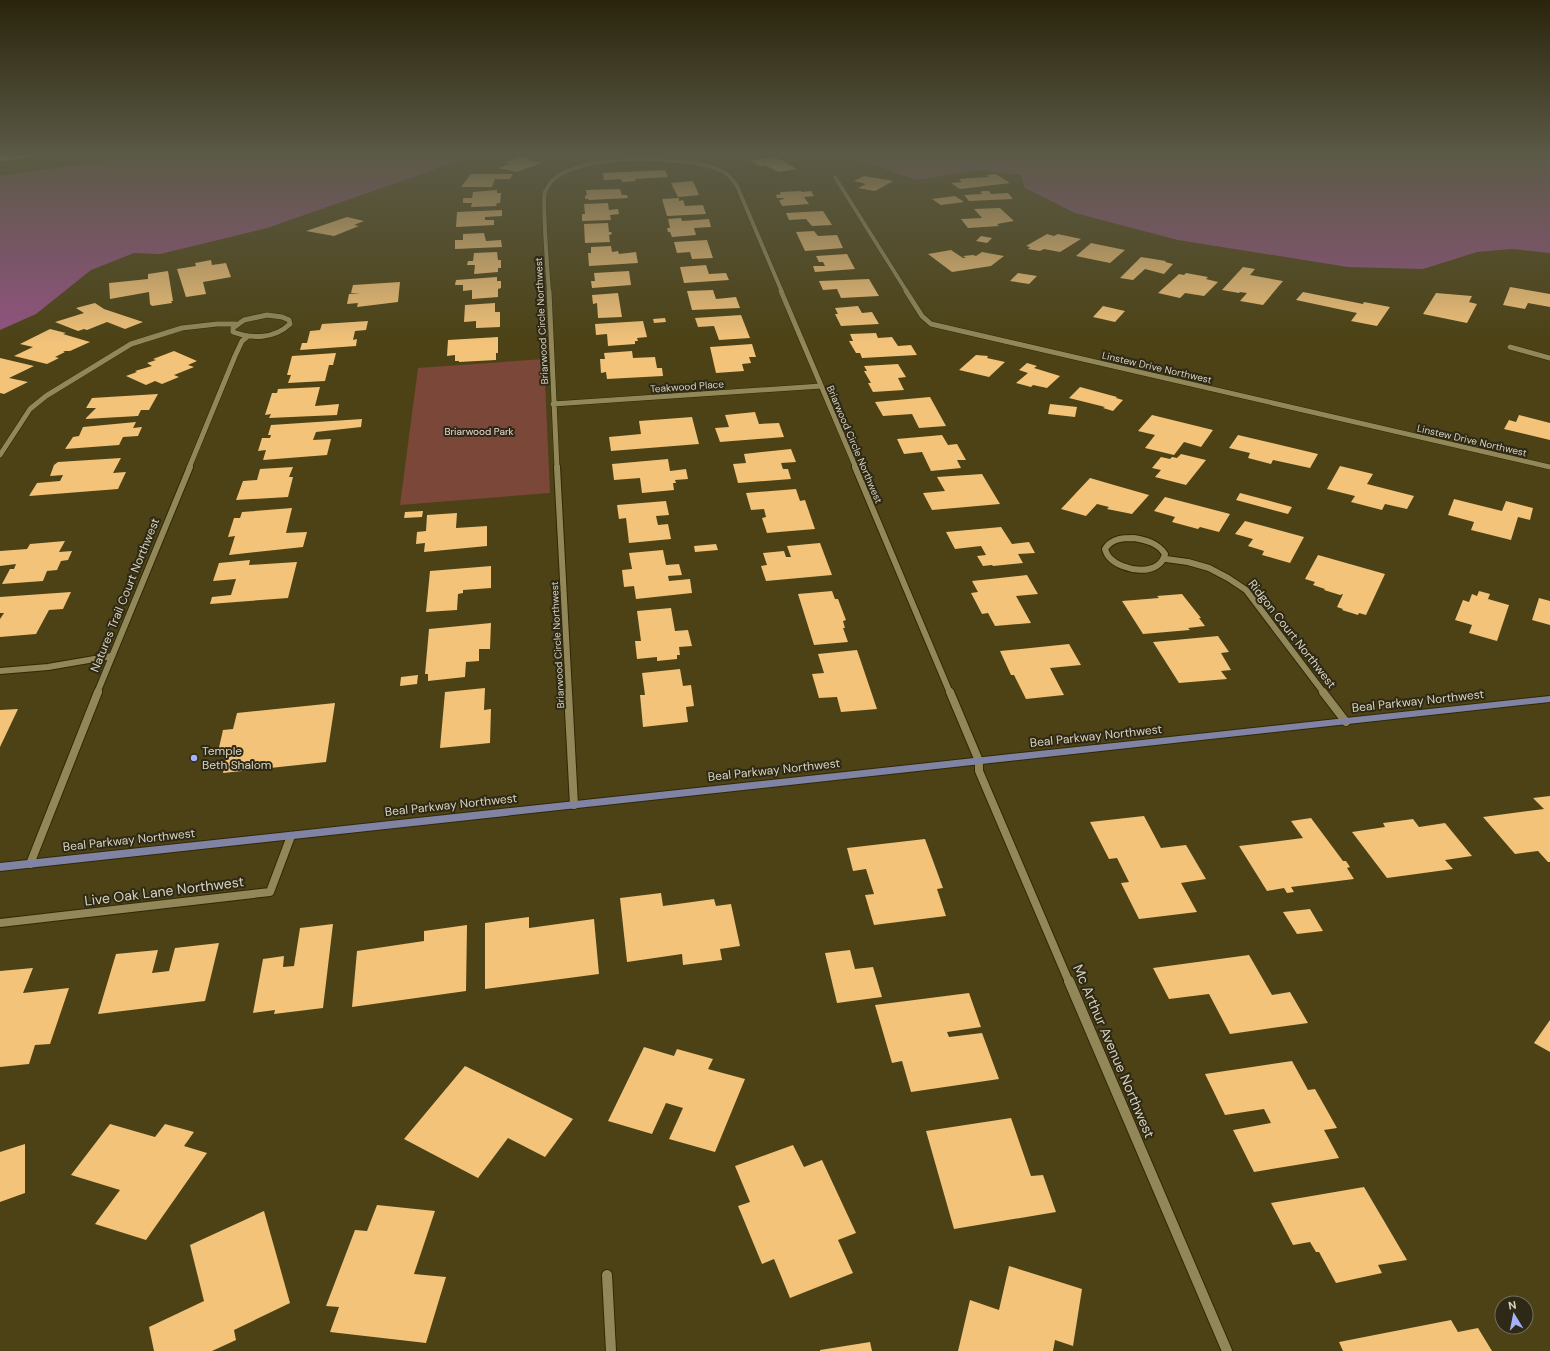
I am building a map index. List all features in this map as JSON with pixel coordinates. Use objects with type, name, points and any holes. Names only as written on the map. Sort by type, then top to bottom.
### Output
[{"type":"main road","name":"Beal Parkway Northwest","points":[[0,867],[1550,699]]},
{"type":"street","name":"Briarwood Circle Northwest","points":[[545,217],[553,404],[574,805]]},
{"type":"street","name":"Briarwood Circle Northwest","points":[[750,217],[979,761]]},
{"type":"street","name":"Linstew Drive Northwest","points":[[860,217],[922,316],[931,324],[1550,467]]},
{"type":"street","points":[[0,455],[30,409],[46,396],[131,344],[156,334],[182,328],[218,324],[236,324],[253,317],[264,315],[283,317],[289,320],[290,324],[279,332],[264,336],[247,337],[233,332],[233,328],[236,324]]},
{"type":"street","name":"Natures Trail Court Northwest","points":[[30,864],[112,656],[235,356],[242,341],[247,337]]},
{"type":"street","points":[[1510,347],[1550,358]]},
{"type":"street","name":"Teakwood Place","points":[[553,404],[821,386]]},
{"type":"street","points":[[1126,538],[1141,539],[1159,547],[1165,554],[1166,559],[1162,565],[1151,569],[1130,569],[1111,561],[1105,549],[1114,540],[1126,538]]},
{"type":"street","name":"Ridgon Court Northwest","points":[[1166,559],[1214,570],[1236,582],[1246,590],[1346,722]]},
{"type":"street","points":[[0,671],[48,667],[112,656]]},
{"type":"street","name":"Mc Arthur Avenue Northwest","points":[[979,761],[979,771],[1227,1351]]},
{"type":"street","name":"Live Oak Lane Northwest","points":[[0,923],[270,892],[291,836]]},
{"type":"street","points":[[607,1275],[611,1351]]},
{"type":"green space","name":"Briarwood Park","points":[[544,359],[550,493],[400,505],[418,368]]},
{"type":"shaded area","points":[[0,217],[298,217],[267,228],[160,254],[134,253],[91,270],[36,314],[0,330]]},
{"type":"shaded area","points":[[1090,217],[1550,217],[1550,253],[1512,249],[1477,252],[1423,269],[1348,267],[1178,240]]},
{"type":"building","points":[[347,217],[364,221],[354,225],[359,226],[334,236],[306,231]]},
{"type":"building","points":[[457,217],[485,217],[485,220],[494,220],[494,225],[456,227]]},
{"type":"building","points":[[582,217],[610,217],[611,220],[582,221]]},
{"type":"building","points":[[788,217],[827,217],[832,225],[812,226],[806,219],[789,220]]},
{"type":"building","points":[[981,217],[1010,217],[1014,221],[997,224],[999,226],[968,228],[961,219],[982,218]]},
{"type":"building","points":[[681,218],[682,221],[709,219],[711,227],[694,228],[696,235],[672,237],[667,228],[670,228],[668,219]]},
{"type":"building","points":[[608,223],[609,232],[612,234],[609,235],[610,242],[585,243],[584,224]]},
{"type":"building","points":[[814,231],[818,236],[837,235],[843,248],[805,251],[796,232]]},
{"type":"building","points":[[484,233],[486,241],[501,240],[502,247],[455,249],[455,240],[463,240],[463,234]]},
{"type":"building","points":[[1047,234],[1054,236],[1058,234],[1081,239],[1060,252],[1044,249],[1040,251],[1028,249],[1030,247],[1026,246]]},
{"type":"building","points":[[981,236],[992,238],[987,243],[976,241]]},
{"type":"building","points":[[707,240],[713,258],[692,259],[690,252],[677,253],[674,242]]},
{"type":"building","points":[[1091,243],[1125,250],[1110,263],[1076,256]]},
{"type":"building","points":[[611,246],[612,252],[618,251],[619,254],[636,252],[638,263],[589,266],[588,253],[591,253],[591,247]]},
{"type":"building","points":[[951,250],[963,258],[966,258],[963,256],[976,256],[982,252],[1004,256],[991,266],[952,272],[928,254]]},
{"type":"building","points":[[497,252],[498,260],[501,260],[501,268],[498,268],[498,272],[474,274],[475,265],[467,265],[468,261],[473,261],[474,253]]},
{"type":"building","points":[[847,254],[855,269],[815,272],[813,266],[825,266],[823,262],[819,262],[816,256]]},
{"type":"building","points":[[1141,257],[1166,261],[1165,262],[1173,264],[1164,274],[1145,269],[1133,280],[1120,278]]},
{"type":"building","points":[[211,260],[212,265],[226,263],[231,277],[203,282],[206,294],[186,297],[177,269],[196,266],[195,263]]},
{"type":"building","points":[[706,265],[709,274],[726,273],[729,280],[684,283],[680,267]]},
{"type":"building","points":[[1243,267],[1255,269],[1250,275],[1283,281],[1263,305],[1240,301],[1247,293],[1222,290]]},
{"type":"building","points":[[168,271],[173,301],[171,301],[172,303],[152,306],[150,304],[149,292],[110,299],[109,283],[148,279],[148,274]]},
{"type":"building","points":[[629,271],[631,285],[592,288],[591,281],[595,281],[594,273]]},
{"type":"building","points":[[1018,273],[1037,276],[1029,284],[1010,281]]},
{"type":"building","points":[[1186,273],[1208,277],[1206,279],[1218,282],[1204,296],[1185,293],[1180,298],[1158,293],[1179,274],[1184,275]]},
{"type":"building","points":[[497,277],[497,281],[501,281],[501,288],[498,289],[498,297],[472,299],[472,290],[463,291],[463,285],[455,285],[456,280]]},
{"type":"building","points":[[869,279],[879,296],[841,298],[837,289],[823,290],[819,281]]},
{"type":"building","points":[[400,282],[398,302],[357,307],[358,303],[347,304],[349,294],[360,293],[351,293],[353,285]]},
{"type":"building","points":[[1510,287],[1550,294],[1550,307],[1528,303],[1525,309],[1503,305]]},
{"type":"building","points":[[713,290],[716,299],[736,297],[740,308],[692,310],[687,291]]},
{"type":"building","points":[[1303,292],[1363,304],[1364,302],[1390,307],[1377,326],[1351,321],[1357,313],[1296,300]]},
{"type":"building","points":[[618,293],[622,317],[598,318],[597,303],[593,304],[592,295]]},
{"type":"building","points":[[1436,293],[1472,296],[1469,302],[1477,304],[1467,323],[1423,314]]},
{"type":"building","points":[[95,303],[104,309],[143,322],[125,329],[107,322],[87,330],[84,329],[78,331],[55,322],[84,313],[76,308]]},
{"type":"building","points":[[495,303],[495,312],[500,312],[500,327],[476,328],[476,321],[464,322],[465,305]]},
{"type":"building","points":[[858,306],[862,313],[872,312],[879,324],[841,326],[835,314],[838,314],[835,308]]},
{"type":"building","points":[[1103,306],[1125,311],[1115,322],[1093,317]]},
{"type":"building","points":[[741,315],[750,338],[719,340],[714,326],[698,327],[695,318]]},
{"type":"building","points":[[665,318],[666,322],[654,323],[653,319]]},
{"type":"building","points":[[368,321],[366,330],[355,331],[353,340],[357,339],[356,346],[300,350],[302,343],[307,343],[310,331],[320,330],[322,324]]},
{"type":"building","points":[[643,321],[647,337],[637,338],[638,341],[635,341],[635,344],[608,346],[607,334],[596,335],[595,324]]},
{"type":"building","points":[[50,329],[90,342],[70,351],[63,351],[65,352],[55,357],[59,358],[47,364],[14,356],[33,347],[20,344]]},
{"type":"building","points":[[876,333],[878,338],[892,337],[898,346],[911,345],[917,355],[862,358],[860,353],[856,353],[849,341],[853,341],[850,334]]},
{"type":"building","points":[[498,337],[498,353],[496,353],[496,360],[459,362],[455,361],[455,355],[447,356],[448,340]]},
{"type":"building","points":[[752,344],[756,357],[749,357],[751,363],[742,364],[744,371],[716,373],[710,347]]},
{"type":"building","points":[[174,351],[197,361],[188,365],[194,367],[174,375],[179,377],[162,384],[155,381],[146,385],[126,376],[137,372],[135,371],[152,366],[147,363],[156,360],[153,359]]},
{"type":"building","points":[[632,351],[633,358],[655,357],[657,368],[662,368],[663,376],[607,379],[606,372],[601,373],[600,359],[605,359],[604,353]]},
{"type":"building","points":[[336,353],[333,365],[329,365],[325,381],[288,383],[291,375],[287,375],[292,356]]},
{"type":"building","points":[[976,355],[988,356],[987,358],[1005,362],[989,377],[959,370]]},
{"type":"building","points":[[0,358],[34,366],[9,378],[28,382],[4,394],[0,393]]},
{"type":"building","points":[[1027,363],[1037,366],[1034,368],[1060,376],[1047,388],[1033,385],[1031,387],[1016,383],[1028,373],[1019,370]]},
{"type":"building","points":[[898,364],[906,377],[898,378],[904,390],[873,392],[868,383],[871,383],[864,371],[867,371],[864,366]]},
{"type":"building","points":[[320,387],[315,406],[339,404],[337,415],[269,418],[271,414],[265,415],[272,393],[277,393],[278,389]]},
{"type":"building","points":[[1080,387],[1123,400],[1113,411],[1103,408],[1105,407],[1069,398]]},
{"type":"building","points":[[158,394],[149,410],[141,410],[138,416],[85,419],[96,408],[86,408],[92,398]]},
{"type":"building","points":[[930,397],[946,426],[919,428],[912,414],[883,416],[875,402]]},
{"type":"building","points":[[1050,404],[1077,407],[1075,417],[1048,414]]},
{"type":"building","points":[[755,412],[759,424],[779,423],[784,437],[720,442],[715,428],[729,427],[725,415]]},
{"type":"building","points":[[1152,415],[1213,430],[1201,447],[1184,442],[1174,455],[1145,448],[1155,435],[1138,431]]},
{"type":"building","points":[[1519,415],[1550,423],[1550,440],[1504,429],[1509,420],[1516,422]]},
{"type":"building","points":[[692,417],[699,444],[611,451],[609,437],[641,434],[639,421]]},
{"type":"building","points":[[362,419],[361,427],[316,432],[313,440],[331,439],[327,455],[263,460],[266,450],[258,451],[262,438],[270,438],[271,435],[268,435],[271,425]]},
{"type":"building","points":[[136,422],[133,428],[142,427],[138,436],[123,437],[119,445],[65,449],[73,437],[79,436],[83,427]]},
{"type":"building","points":[[942,435],[948,445],[957,444],[966,460],[957,460],[961,468],[931,471],[922,452],[904,454],[897,439]]},
{"type":"building","points":[[1238,435],[1318,454],[1310,468],[1273,460],[1271,464],[1248,458],[1250,453],[1229,448]]},
{"type":"building","points":[[791,449],[796,462],[781,463],[783,469],[788,469],[791,479],[738,483],[733,464],[746,463],[744,454]]},
{"type":"building","points":[[1181,454],[1206,460],[1186,485],[1155,477],[1161,470],[1152,468],[1161,457],[1170,459],[1172,457],[1177,458]]},
{"type":"building","points":[[121,458],[113,473],[126,472],[118,489],[29,496],[37,483],[60,481],[63,475],[50,476],[54,465],[58,462]]},
{"type":"building","points":[[668,459],[670,471],[686,469],[688,479],[675,480],[676,483],[673,483],[674,490],[642,493],[640,478],[614,480],[612,464]]},
{"type":"building","points":[[1340,466],[1373,474],[1367,484],[1414,496],[1407,509],[1385,504],[1382,510],[1351,502],[1355,496],[1327,489]]},
{"type":"building","points":[[293,467],[289,477],[293,477],[288,497],[236,500],[243,481],[257,480],[260,469]]},
{"type":"building","points":[[982,474],[1000,504],[932,510],[923,493],[945,491],[937,477]]},
{"type":"building","points":[[1090,478],[1149,495],[1132,514],[1107,509],[1109,507],[1097,504],[1086,516],[1061,509]]},
{"type":"building","points":[[796,489],[800,501],[805,500],[815,529],[767,533],[762,518],[766,517],[764,509],[751,510],[746,493]]},
{"type":"building","points":[[1240,493],[1292,507],[1288,514],[1236,500]]},
{"type":"building","points":[[1165,497],[1230,514],[1219,532],[1200,527],[1198,529],[1172,522],[1175,517],[1154,511]]},
{"type":"building","points":[[1454,499],[1502,511],[1506,501],[1533,508],[1530,520],[1518,517],[1511,540],[1471,530],[1474,522],[1448,515]]},
{"type":"building","points":[[666,501],[669,515],[656,516],[658,525],[668,524],[671,539],[629,543],[626,518],[619,519],[617,505]]},
{"type":"building","points":[[292,508],[286,533],[307,532],[303,547],[229,555],[235,536],[228,537],[234,518],[240,518],[242,512]]},
{"type":"building","points":[[423,511],[422,517],[404,518],[405,512]]},
{"type":"building","points":[[457,513],[456,528],[487,526],[487,546],[424,552],[425,543],[416,544],[417,532],[426,531],[427,515]]},
{"type":"building","points":[[1245,521],[1304,537],[1290,563],[1262,555],[1264,551],[1248,546],[1253,539],[1235,534]]},
{"type":"building","points":[[1001,527],[1012,544],[1029,542],[1035,553],[1018,554],[1023,563],[983,566],[977,556],[986,555],[981,546],[955,549],[946,532]]},
{"type":"building","points":[[65,541],[59,552],[72,551],[68,560],[61,561],[57,570],[47,571],[43,581],[2,584],[10,569],[14,569],[16,564],[0,566],[0,551],[27,549],[30,544]]},
{"type":"building","points":[[820,543],[832,575],[766,581],[761,566],[767,565],[763,553],[784,551],[786,557],[791,557],[787,546]]},
{"type":"building","points":[[716,544],[718,550],[695,552],[694,546]]},
{"type":"building","points":[[663,550],[666,565],[679,564],[682,575],[668,576],[669,581],[690,579],[692,593],[636,599],[634,586],[624,587],[622,570],[632,569],[629,553]]},
{"type":"building","points":[[1318,555],[1385,574],[1366,615],[1359,613],[1358,615],[1342,610],[1343,609],[1337,607],[1343,594],[1340,595],[1324,590],[1325,589],[1313,585],[1315,582],[1305,579]]},
{"type":"building","points":[[250,560],[249,565],[297,562],[288,598],[210,604],[212,597],[231,595],[236,579],[213,581],[219,563]]},
{"type":"building","points":[[491,566],[491,588],[463,590],[463,593],[458,594],[457,610],[426,612],[430,571]]},
{"type":"building","points":[[1027,575],[1038,594],[1016,596],[1031,623],[995,626],[988,613],[982,614],[971,593],[978,592],[972,581]]},
{"type":"building","points":[[832,591],[835,599],[838,599],[846,620],[843,621],[845,628],[843,628],[848,642],[814,645],[798,594]]},
{"type":"building","points":[[1479,591],[1490,594],[1488,599],[1509,605],[1497,641],[1469,633],[1472,625],[1455,620],[1463,600],[1469,602],[1472,594],[1477,596]]},
{"type":"building","points":[[71,592],[63,609],[49,610],[36,634],[0,637],[0,619],[4,613],[0,613],[0,597]]},
{"type":"building","points":[[1182,594],[1201,618],[1199,618],[1205,626],[1188,628],[1190,630],[1143,634],[1122,601],[1159,598],[1157,596]]},
{"type":"building","points":[[1539,598],[1550,601],[1550,625],[1532,620]]},
{"type":"building","points":[[671,608],[675,631],[688,630],[692,646],[679,647],[680,655],[677,655],[677,659],[657,661],[657,657],[637,659],[635,641],[641,641],[637,611]]},
{"type":"building","points":[[491,623],[490,649],[479,649],[479,661],[466,662],[465,677],[428,681],[428,674],[425,674],[429,629]]},
{"type":"building","points":[[1218,636],[1229,652],[1221,653],[1231,670],[1221,671],[1227,679],[1179,683],[1153,642]]},
{"type":"building","points":[[1069,644],[1081,665],[1050,668],[1064,695],[1026,699],[1014,675],[1011,675],[1000,651]]},
{"type":"building","points":[[857,650],[877,709],[841,712],[837,697],[819,698],[812,674],[824,673],[818,654]]},
{"type":"building","points":[[680,669],[683,686],[691,685],[694,706],[686,707],[688,722],[643,727],[640,695],[645,695],[642,673]]},
{"type":"building","points":[[418,675],[417,684],[400,686],[401,677]]},
{"type":"building","points":[[485,688],[484,710],[491,709],[490,743],[440,748],[445,692]]},
{"type":"building","points":[[335,703],[326,762],[223,773],[228,750],[218,752],[223,730],[233,729],[237,713]]},
{"type":"building","points":[[18,709],[0,747],[0,710]]},
{"type":"building","points":[[1550,796],[1550,862],[1548,862],[1538,851],[1515,854],[1483,817],[1544,809],[1533,798]]},
{"type":"building","points":[[1144,816],[1161,848],[1186,845],[1206,879],[1181,883],[1197,912],[1139,919],[1121,883],[1129,882],[1117,858],[1109,859],[1090,822]]},
{"type":"building","points":[[1311,818],[1343,861],[1346,861],[1350,867],[1347,868],[1354,879],[1291,887],[1294,892],[1287,893],[1284,888],[1267,891],[1239,846],[1303,838],[1291,821]]},
{"type":"building","points":[[1413,819],[1419,827],[1445,823],[1472,856],[1445,860],[1453,869],[1387,878],[1352,832],[1385,827],[1383,823]]},
{"type":"building","points":[[925,839],[943,888],[937,889],[946,916],[874,925],[865,895],[874,894],[866,869],[853,871],[847,848]]},
{"type":"building","points":[[661,893],[663,906],[714,899],[716,906],[731,904],[740,946],[720,949],[722,960],[683,965],[682,954],[627,962],[620,898]]},
{"type":"building","points":[[1310,909],[1323,931],[1297,934],[1283,912]]},
{"type":"building","points":[[529,917],[529,928],[594,919],[599,974],[485,989],[485,923]]},
{"type":"building","points":[[333,924],[323,1008],[274,1014],[275,1010],[253,1013],[263,959],[284,956],[283,967],[294,966],[300,928]]},
{"type":"building","points":[[467,925],[466,991],[352,1007],[357,951],[424,941],[424,931]]},
{"type":"building","points":[[219,943],[205,1001],[98,1014],[116,954],[158,950],[152,973],[169,971],[175,948]]},
{"type":"building","points":[[850,950],[855,969],[873,967],[882,997],[837,1003],[825,953]]},
{"type":"building","points":[[1249,955],[1272,995],[1290,992],[1308,1023],[1230,1034],[1209,994],[1169,999],[1153,968]]},
{"type":"building","points":[[33,968],[23,993],[69,988],[50,1044],[35,1045],[29,1064],[0,1067],[0,971]]},
{"type":"building","points":[[969,993],[981,1027],[947,1032],[949,1037],[982,1033],[999,1079],[911,1092],[902,1061],[892,1063],[875,1005]]},
{"type":"building","points":[[1550,1020],[1550,1052],[1534,1043]]},
{"type":"building","points":[[644,1047],[674,1056],[677,1049],[713,1059],[708,1069],[745,1079],[715,1152],[669,1139],[683,1108],[666,1103],[652,1134],[608,1121]]},
{"type":"building","points":[[1292,1061],[1308,1090],[1315,1089],[1337,1128],[1324,1130],[1339,1158],[1254,1172],[1233,1130],[1271,1123],[1264,1109],[1225,1115],[1205,1074]]},
{"type":"building","points":[[465,1066],[573,1119],[545,1157],[508,1138],[478,1178],[404,1139]]},
{"type":"building","points":[[1011,1118],[1031,1176],[1043,1175],[1056,1212],[954,1229],[926,1131]]},
{"type":"building","points":[[110,1124],[155,1137],[165,1124],[194,1132],[184,1146],[207,1153],[146,1240],[95,1224],[120,1190],[71,1175]]},
{"type":"building","points":[[25,1144],[25,1193],[0,1202],[0,1152]]},
{"type":"building","points":[[793,1145],[804,1167],[822,1160],[856,1233],[838,1240],[853,1273],[790,1298],[774,1259],[762,1264],[738,1206],[750,1202],[735,1166]]},
{"type":"building","points":[[1364,1187],[1407,1260],[1378,1265],[1382,1273],[1336,1283],[1319,1252],[1316,1252],[1310,1242],[1293,1245],[1271,1203]]},
{"type":"building","points":[[377,1205],[435,1211],[414,1274],[446,1277],[426,1343],[330,1332],[339,1307],[326,1306],[355,1230],[367,1231]]},
{"type":"building","points":[[264,1211],[290,1303],[234,1330],[236,1340],[212,1351],[154,1351],[149,1327],[204,1301],[190,1245]]},
{"type":"building","points":[[1009,1266],[1082,1289],[1073,1346],[1055,1340],[1053,1351],[958,1351],[970,1300],[999,1310]]},
{"type":"building","points":[[1451,1320],[1458,1332],[1478,1328],[1492,1351],[1343,1351],[1339,1342]]},
{"type":"building","points":[[870,1342],[872,1351],[820,1351],[820,1350]]},
{"type":"place","name":"Temple Beth Shalom","points":[[194,758]]}]
